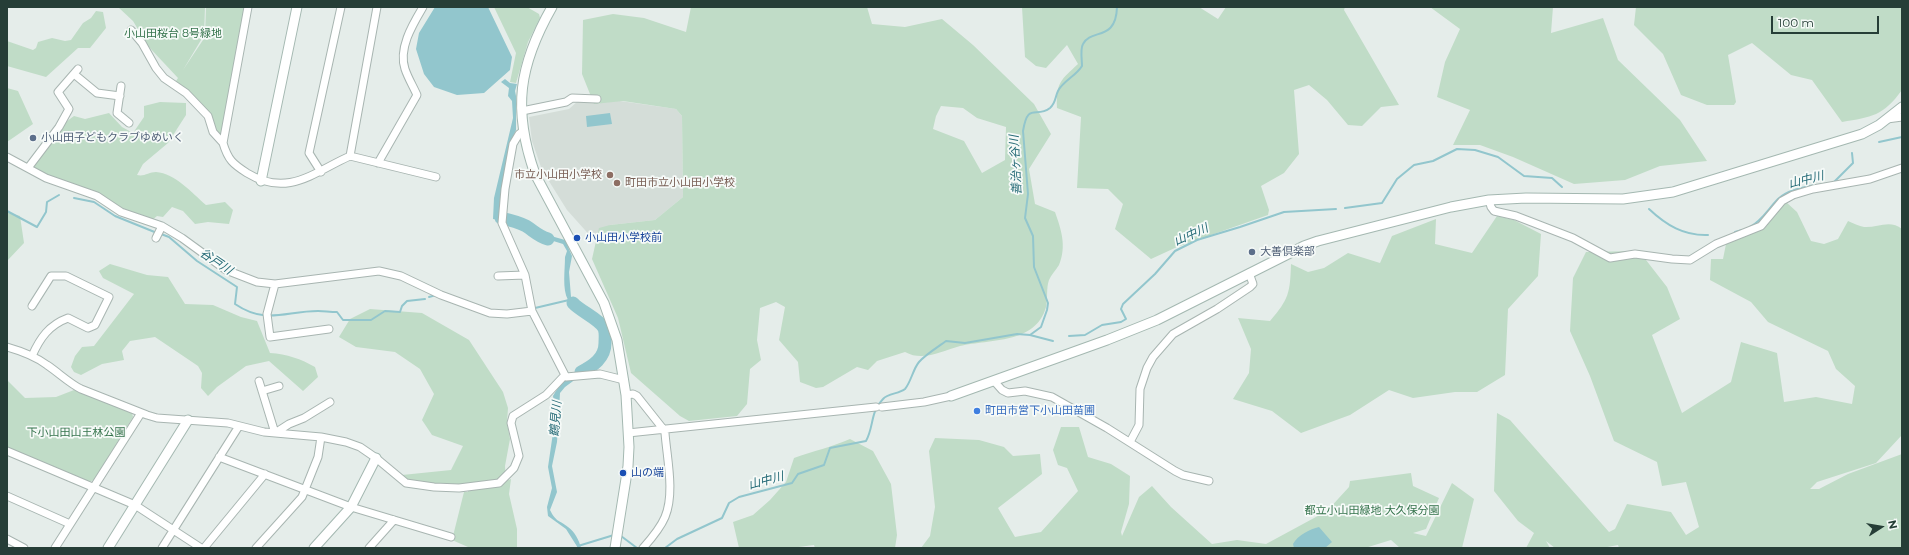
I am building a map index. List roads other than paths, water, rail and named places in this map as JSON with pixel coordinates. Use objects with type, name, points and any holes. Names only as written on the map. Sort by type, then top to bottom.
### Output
[{"type":"street","points":[[248,7],[223,143],[226,154],[232,164],[260,181],[278,183],[291,182],[312,177],[329,166],[350,156],[436,178]]},
{"type":"street","points":[[260,181],[297,7]]},
{"type":"street","points":[[321,172],[309,153],[341,7]]},
{"type":"street","points":[[350,156],[377,7]]},
{"type":"street","points":[[378,163],[417,95],[405,67],[405,46],[413,24],[423,7]]},
{"type":"street","points":[[541,7],[551,9],[537,37],[527,62],[522,88],[523,131],[528,154],[535,174],[608,313],[617,340],[626,395],[628,466],[616,548]]},
{"type":"street","points":[[131,30],[142,42],[156,68],[164,78],[186,93],[208,116],[213,132],[223,143]]},
{"type":"street","points":[[28,168],[59,127],[69,109],[58,92],[76,71],[97,93],[120,96]]},
{"type":"street","points":[[121,86],[117,113],[129,123]]},
{"type":"street","points":[[522,111],[566,102],[572,98],[597,99]]},
{"type":"street","points":[[628,434],[924,402],[951,396],[1107,340],[1157,320],[1304,246],[1318,241],[1450,207],[1489,200],[1526,198],[1623,199],[1673,192],[1853,138],[1871,130],[1887,120],[1902,107]]},
{"type":"street","points":[[1887,120],[1902,117]]},
{"type":"street","points":[[523,131],[519,134],[513,144],[502,222],[525,275],[532,311],[565,376]]},
{"type":"street","points":[[7,157],[61,184],[97,196],[121,212],[182,238],[226,270],[257,282],[275,284],[379,272],[401,276],[441,295],[490,313],[507,314],[532,311]]},
{"type":"street","points":[[1489,200],[1490,207],[1494,211],[1516,216],[1573,238],[1610,258],[1635,254],[1690,260],[1716,244],[1761,226],[1782,201],[1793,195],[1813,189],[1870,179],[1902,168]]},
{"type":"street","points":[[156,238],[161,228]]},
{"type":"street","points":[[1130,442],[1139,425],[1139,396],[1147,368],[1153,357],[1172,334],[1217,309],[1250,287],[1253,284],[1249,273]]},
{"type":"street","points":[[498,276],[525,275]]},
{"type":"street","points":[[32,306],[51,276],[66,276],[110,297],[95,325],[88,328],[68,318],[61,321],[46,332],[38,342],[32,356]]},
{"type":"street","points":[[275,284],[268,317],[270,337],[329,329]]},
{"type":"street","points":[[7,347],[32,356],[81,389],[141,413],[157,418],[239,426],[275,433],[321,437],[346,442],[360,447],[406,483],[434,487],[459,488],[499,483],[514,468],[519,456],[511,423],[513,416],[546,395],[565,376],[582,377],[600,374],[624,380]]},
{"type":"street","points":[[259,381],[275,433]]},
{"type":"street","points":[[994,381],[1002,390],[1008,393],[1025,391],[1052,397],[1130,442],[1175,471],[1183,475],[1210,481]]},
{"type":"street","points":[[262,391],[279,386]]},
{"type":"street","points":[[626,395],[633,394],[637,396],[664,430],[669,486],[668,504],[664,519],[643,548]]},
{"type":"street","points":[[275,433],[330,402]]},
{"type":"street","points":[[55,548],[141,413]]},
{"type":"street","points":[[108,548],[188,420]]},
{"type":"street","points":[[162,548],[239,426]]},
{"type":"street","points":[[256,548],[302,497],[318,457],[321,437]]},
{"type":"street","points":[[7,452],[135,505],[202,548],[264,474]]},
{"type":"street","points":[[219,457],[351,507],[451,537]]},
{"type":"street","points":[[314,548],[351,507],[376,458]]},
{"type":"street","points":[[7,496],[70,524]]},
{"type":"street","points":[[369,548],[394,520]]},
{"type":"street","points":[[7,539],[24,548]]},
{"type":"water","points":[[435,7],[488,7],[512,57],[510,70],[484,93],[457,95],[434,87],[424,74],[416,49],[419,33]]},
{"type":"water","points":[[505,79],[510,83],[517,84],[515,91],[516,130],[509,146],[500,215],[506,218],[517,218],[525,222],[537,232],[565,240],[572,256],[569,272],[571,297],[582,311],[608,333],[611,343],[608,355],[599,365],[584,373],[565,387],[560,393],[557,442],[552,466],[557,492],[550,510],[556,519],[573,531],[581,548],[578,548],[566,529],[548,516],[547,507],[552,488],[548,467],[556,412],[553,396],[562,383],[570,376],[579,370],[596,363],[604,354],[607,345],[601,331],[572,306],[566,296],[564,279],[565,257],[567,251],[563,244],[537,236],[522,224],[493,219],[494,198],[513,118],[512,101],[508,96],[509,88],[501,82]]},
{"type":"water","points":[[610,113],[612,124],[587,127],[586,116]]},
{"type":"water","points":[[1319,527],[1332,542],[1325,548],[1294,548],[1293,544],[1301,535]]},
{"type":"waterway","name":"善治ヶ谷川","points":[[1030,335],[1041,327],[1048,303],[1034,267],[1033,236],[1025,218],[1028,194],[1023,131],[1025,122],[1030,113],[1045,111],[1052,106],[1060,87],[1082,66],[1081,52],[1083,44],[1092,36],[1108,30],[1116,18],[1117,7]]},
{"type":"waterway","name":"山中川","points":[[1879,142],[1902,137]]},
{"type":"waterway","name":"山中川","points":[[1345,208],[1382,203],[1397,179],[1414,165],[1433,161],[1457,149],[1475,150],[1498,157],[1524,176],[1552,178],[1562,187]]},
{"type":"waterway","name":"山中川","points":[[1834,182],[1853,163],[1852,153]]},
{"type":"waterway","name":"山中川","points":[[1750,227],[1762,218],[1774,203],[1786,193],[1796,189],[1816,185]]},
{"type":"waterway","name":"谷戸川","points":[[7,211],[37,227],[46,212],[47,202],[59,195]]},
{"type":"waterway","name":"谷戸川","points":[[74,198],[94,202],[115,216],[157,233]]},
{"type":"waterway","name":"山中川","points":[[1069,336],[1085,335],[1102,325],[1121,322],[1126,319],[1121,309],[1123,304],[1155,274],[1175,251],[1197,240],[1284,212],[1336,209]]},
{"type":"waterway","name":"山中川","points":[[1649,209],[1669,225],[1691,234],[1708,235]]},
{"type":"waterway","name":"鶴見川","points":[[501,218],[526,226],[548,239]]},
{"type":"waterway","name":"山中川","points":[[1735,232],[1742,230]]},
{"type":"waterway","name":"谷戸川","points":[[161,234],[169,237],[197,261],[237,287],[235,304],[256,314],[276,315],[323,311],[337,312],[343,320],[371,320],[385,311],[400,312],[402,306],[407,301],[425,299]]},
{"type":"waterway","name":"谷戸川","points":[[429,297],[436,295]]},
{"type":"waterway","name":"谷戸川","points":[[535,308],[569,300]]},
{"type":"waterway","name":"鶴見川","points":[[573,303],[598,321],[604,328],[605,332],[604,348],[601,357],[598,361],[581,372]]},
{"type":"waterway","name":"山中川","points":[[665,548],[677,539],[722,518],[729,503],[739,497],[792,483],[798,474],[824,465],[830,448],[866,441],[874,414],[879,404],[885,397],[905,389],[919,362],[946,341],[965,343],[1017,334],[1030,335],[1053,341]]},
{"type":"waterway","name":"山中川","points":[[578,546],[614,535]]},
{"type":"waterway","name":"山中川","points":[[621,536],[637,548]]},
{"type":"place","name":"小山田子どもクラブゆめいく","points":[[33,138]]},
{"type":"place","name":"市立小山田小学校","points":[[610,175]]},
{"type":"place","name":"町田市立小山田小学校","points":[[617,183]]},
{"type":"place","name":"小山田小学校前","points":[[577,238]]},
{"type":"place","name":"大善倶楽部","points":[[1252,252]]},
{"type":"place","name":"町田市営下小山田苗圃","points":[[977,411]]},
{"type":"place","name":"山の端","points":[[623,473]]},
{"type":"park label","name":"小山田桜台 8号緑地","points":[[173,34]]},
{"type":"park label","name":"下小山田山王林公園","points":[[76,433]]},
{"type":"park label","name":"都立小山田緑地 大久保分園","points":[[1372,511]]}]
